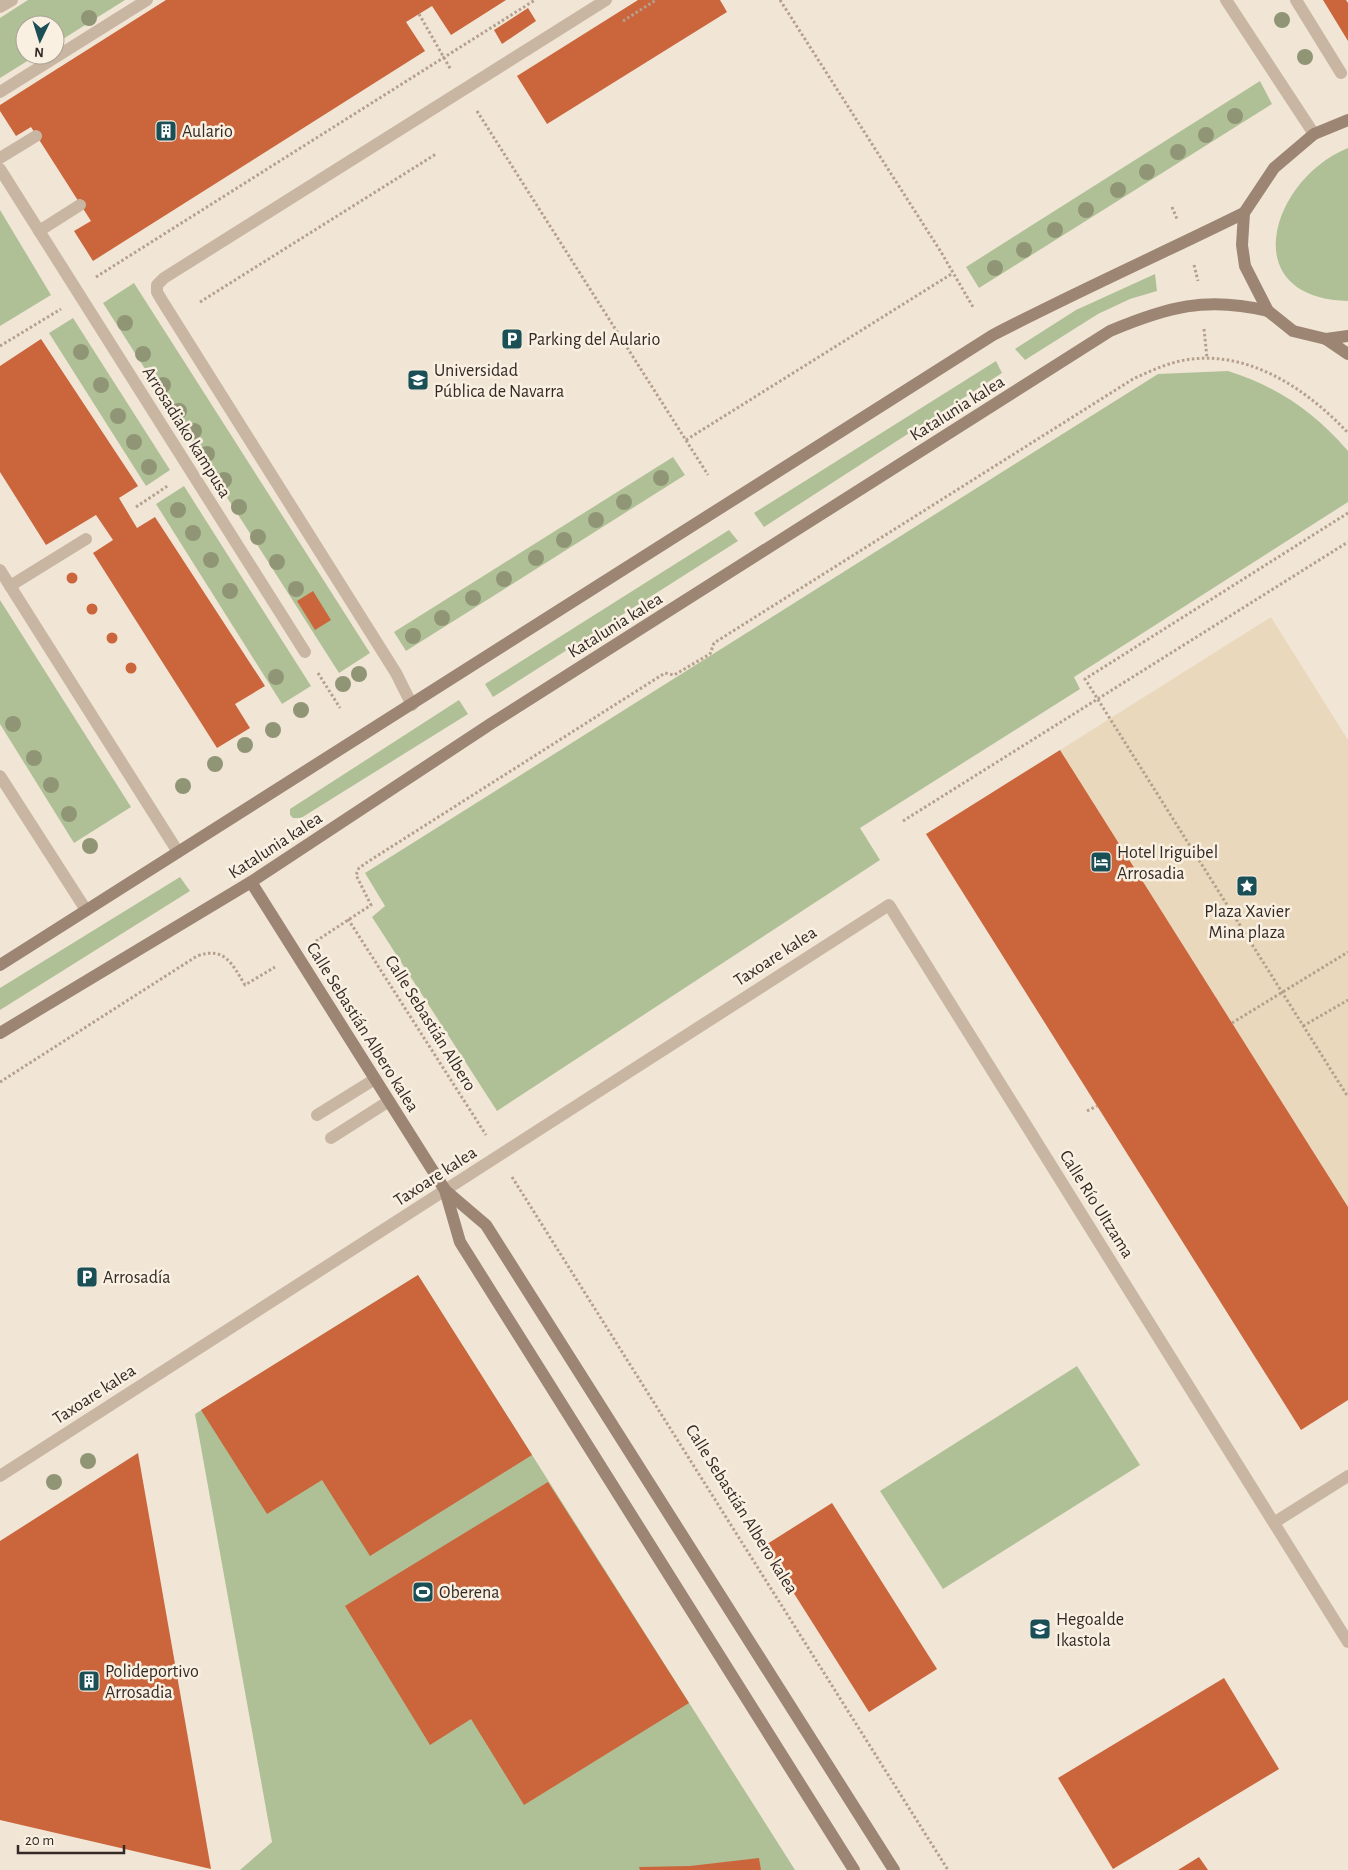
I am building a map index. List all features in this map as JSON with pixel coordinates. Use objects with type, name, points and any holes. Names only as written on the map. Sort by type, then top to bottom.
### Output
[{"type":"street","points":[[0,7],[12,0]]},
{"type":"street","points":[[0,92],[147,0]]},
{"type":"street","points":[[412,705],[390,664],[161,299],[157,292],[157,285],[164,278],[606,0]]},
{"type":"street","points":[[1226,0],[1314,134]]},
{"type":"street","points":[[1296,0],[1341,73]]},
{"type":"street","points":[[0,965],[993,335],[1078,291],[1163,253],[1244,213],[1274,168],[1314,134],[1348,120]]},
{"type":"street","points":[[0,158],[36,136]]},
{"type":"street","name":"Arrosadiako kampusa","points":[[0,169],[305,652]]},
{"type":"street","points":[[39,231],[80,205]]},
{"type":"street","points":[[1244,213],[1242,245],[1245,266],[1268,311],[1293,331],[1326,339],[1348,354]]},
{"type":"street","name":"Katalunia kalea","points":[[0,1033],[251,882],[492,723],[1110,332],[1144,317],[1202,303],[1241,305],[1268,311]]},
{"type":"street","points":[[1326,339],[1348,336]]},
{"type":"street","points":[[10,586],[86,539]]},
{"type":"street","points":[[0,570],[178,852]]},
{"type":"street","points":[[0,776],[86,910]]},
{"type":"street","name":"Calle Sebastián Albero kalea","points":[[251,882],[445,1190],[460,1242],[854,1870]]},
{"type":"street","name":"Taxoare kalea","points":[[0,1476],[889,904]]},
{"type":"street","name":"Calle Río Ultzama","points":[[889,904],[1348,1642]]},
{"type":"street","points":[[317,1115],[375,1079]]},
{"type":"street","points":[[331,1138],[389,1101]]},
{"type":"street","name":"Calle Sebastián Albero kalea","points":[[445,1190],[486,1225],[894,1870]]},
{"type":"street","points":[[1275,1522],[1348,1476]]},
{"type":"path","points":[[0,346],[78,293],[535,0]]},
{"type":"path","points":[[780,0],[973,307]]},
{"type":"path","points":[[419,14],[454,74]]},
{"type":"path","points":[[477,111],[708,475]]},
{"type":"path","points":[[200,302],[436,154]]},
{"type":"path","points":[[686,440],[953,273]]},
{"type":"path","points":[[326,935],[371,905],[356,875],[359,868],[369,860],[665,674],[674,675],[710,654],[714,643],[1133,379],[1180,361],[1207,358],[1235,362],[1267,372],[1291,385],[1315,401],[1348,434]]},
{"type":"path","points":[[136,507],[190,470]]},
{"type":"path","points":[[1348,513],[1085,679],[1348,1098]]},
{"type":"path","points":[[903,821],[1348,542]]},
{"type":"path","points":[[317,672],[340,708]]},
{"type":"path","name":"Calle Sebastián Albero","points":[[348,919],[490,1142]]},
{"type":"path","points":[[1232,1023],[1348,952]]},
{"type":"path","points":[[0,1082],[197,956],[206,953],[224,956],[232,964],[245,985],[279,964]]},
{"type":"path","points":[[1303,1026],[1348,1000]]},
{"type":"path","points":[[1087,1111],[1097,1106]]},
{"type":"path","name":"Calle Sebastián Albero kalea","points":[[511,1176],[948,1870]]},
{"type":"green space","points":[[28,0],[125,0],[65,38],[65,15],[15,15],[15,65],[21,65],[0,78],[0,18]]},
{"type":"green space","points":[[1260,81],[1272,104],[979,288],[966,267]]},
{"type":"green space","points":[[1348,148],[1348,301],[1312,295],[1289,280],[1278,259],[1276,235],[1284,209],[1299,185],[1321,163]]},
{"type":"green space","points":[[0,210],[51,295],[0,326]]},
{"type":"green space","points":[[1155,274],[1157,291],[1130,299],[1098,314],[1025,360],[1015,349],[1076,310]]},
{"type":"green space","points":[[134,283],[370,653],[339,673],[103,303]]},
{"type":"green space","points":[[73,318],[170,470],[146,486],[49,333]]},
{"type":"green space","points":[[996,361],[1002,373],[764,527],[754,513]]},
{"type":"green space","points":[[1228,371],[1246,377],[1294,402],[1322,424],[1348,451],[1348,502],[1074,677],[1080,689],[860,828],[880,860],[497,1111],[372,917],[385,906],[365,873],[1158,374]]},
{"type":"green space","points":[[673,457],[685,475],[406,651],[394,632]]},
{"type":"green space","points":[[184,486],[311,686],[282,704],[156,504]]},
{"type":"green space","points":[[729,530],[738,541],[493,697],[485,684]]},
{"type":"green space","points":[[0,600],[131,807],[74,843],[0,724]]},
{"type":"green space","points":[[459,700],[468,714],[301,818],[293,818],[290,815],[290,809]]},
{"type":"green space","points":[[180,877],[190,891],[0,1010],[0,988]]},
{"type":"green space","name":"Oberena","points":[[418,1275],[795,1870],[240,1870],[272,1842],[195,1414]]},
{"type":"green space","points":[[1077,1366],[1140,1465],[943,1589],[880,1491]]},
{"type":"shaded area","name":"Plaza Xavier Mina plaza","points":[[1271,617],[1348,740],[1348,1207],[1060,750]]},
{"type":"building","name":"Aulario","points":[[166,0],[506,0],[451,35],[432,6],[406,22],[425,51],[93,261],[74,231],[91,221],[31,127],[16,136],[0,111],[0,105]]},
{"type":"building","points":[[638,0],[720,0],[727,12],[547,124],[517,76]]},
{"type":"building","points":[[1323,0],[1346,0],[1348,3],[1348,41]]},
{"type":"building","points":[[528,8],[536,21],[502,44],[494,30]]},
{"type":"building","points":[[41,339],[138,486],[119,498],[137,528],[155,517],[265,686],[235,704],[250,728],[217,748],[93,553],[113,540],[96,515],[46,545],[0,472],[0,366]]},
{"type":"building","points":[[70,573],[74,573],[77,578],[76,582],[70,583],[67,580],[67,576]]},
{"type":"building","points":[[313,591],[331,620],[315,630],[297,601]]},
{"type":"building","points":[[90,604],[94,604],[97,609],[96,613],[90,614],[87,611],[87,607]]},
{"type":"building","points":[[110,633],[114,633],[117,638],[116,642],[110,643],[107,640],[107,636]]},
{"type":"building","points":[[129,663],[133,663],[136,668],[135,672],[129,673],[126,670],[126,666]]},
{"type":"building","points":[[1060,750],[1348,1207],[1348,1400],[1301,1430],[926,834]]},
{"type":"building","points":[[418,1275],[532,1455],[370,1556],[322,1480],[267,1514],[201,1410]]},
{"type":"building","name":"Polideportivo Arrosadia","points":[[138,1453],[211,1869],[0,1820],[0,1541]]},
{"type":"building","points":[[548,1482],[689,1703],[524,1805],[471,1719],[430,1745],[345,1606]]},
{"type":"building","points":[[832,1503],[937,1669],[869,1712],[764,1546]]},
{"type":"building","points":[[1224,1678],[1279,1769],[1113,1869],[1058,1778]]},
{"type":"building","points":[[1199,1857],[1208,1870],[1178,1870]]},
{"type":"building","points":[[759,1858],[761,1870],[640,1870],[639,1867],[690,1866]]},
{"type":"place","name":"Aulario","points":[[166,131]]},
{"type":"place","name":"Parking del Aulario","points":[[512,339]]},
{"type":"place","name":"Universidad Pública de Navarra","points":[[418,380]]},
{"type":"place","name":"Hotel Iriguibel Arrosadia","points":[[1101,862]]},
{"type":"place","name":"Plaza Xavier Mina plaza","points":[[1247,886]]},
{"type":"place","name":"Arrosadía","points":[[87,1277]]},
{"type":"place","name":"Oberena","points":[[423,1592]]},
{"type":"place","name":"Hegoalde Ikastola","points":[[1040,1629]]},
{"type":"place","name":"Polideportivo Arrosadia","points":[[89,1681]]}]
